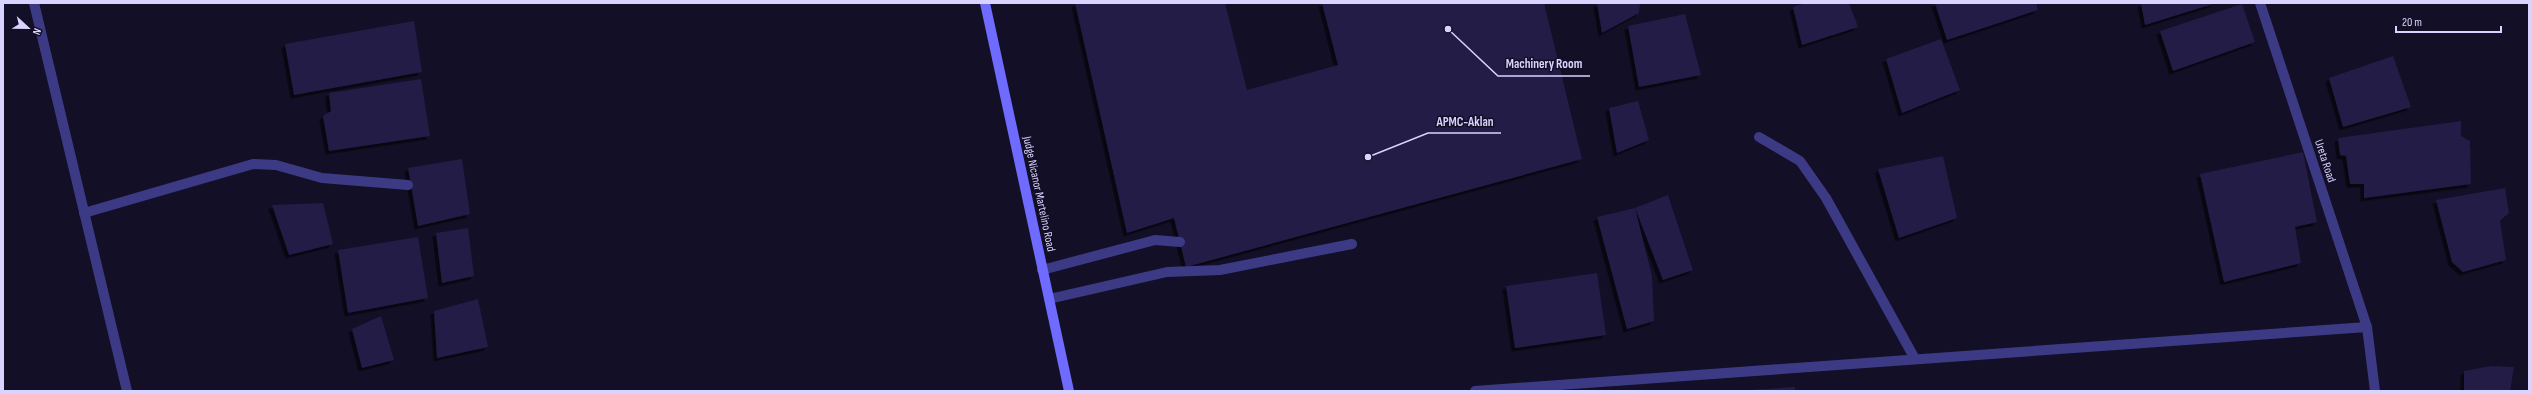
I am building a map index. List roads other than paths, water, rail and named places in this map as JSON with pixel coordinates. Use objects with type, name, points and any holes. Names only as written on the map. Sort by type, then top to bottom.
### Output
[{"type":"main road","name":"Judge Nicanor Martelino Road","points":[[985,3],[1069,391]]},
{"type":"street","points":[[34,3],[127,391]]},
{"type":"street","name":"Ureta Road","points":[[2260,3],[2366,327],[2375,391]]},
{"type":"street","points":[[1759,137],[1800,161],[1805,167],[1826,198],[1915,359]]},
{"type":"street","points":[[84,213],[252,164],[276,165],[322,178],[408,185]]},
{"type":"street","points":[[1042,270],[1155,240],[1180,242]]},
{"type":"street","points":[[1049,299],[1167,272],[1220,270],[1352,244]]},
{"type":"street","points":[[1475,391],[2366,327]]},
{"type":"place","name":"Machinery Room","points":[[1448,29]]},
{"type":"place","name":"APMC-Aklan","points":[[1368,157]]}]
